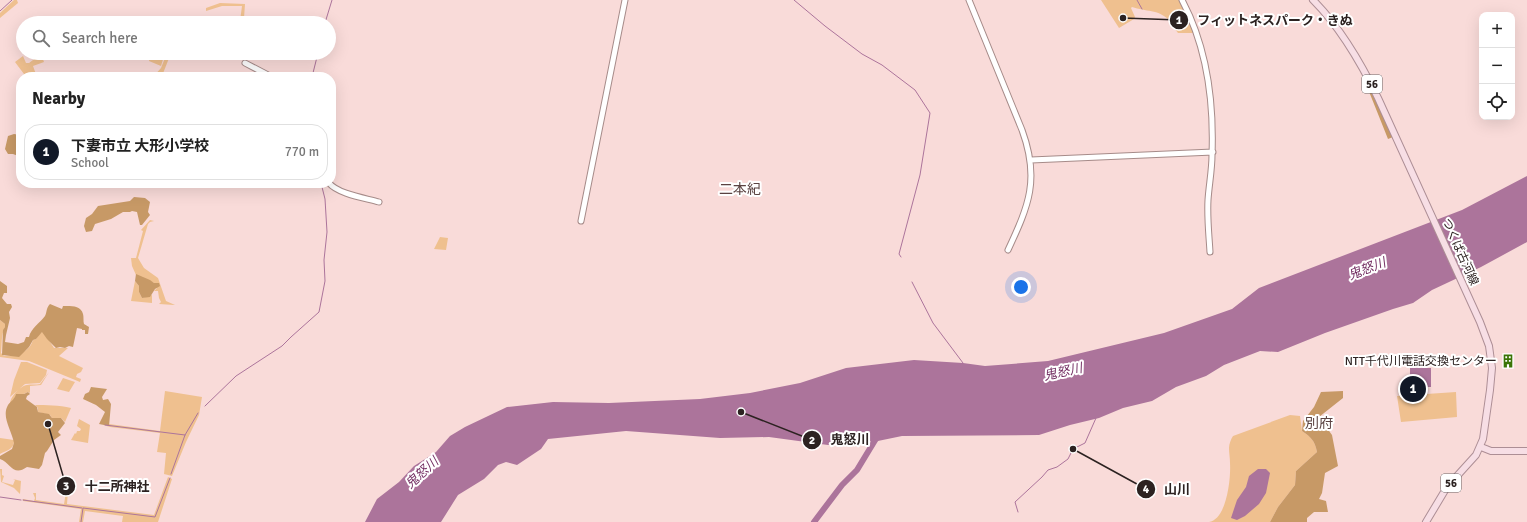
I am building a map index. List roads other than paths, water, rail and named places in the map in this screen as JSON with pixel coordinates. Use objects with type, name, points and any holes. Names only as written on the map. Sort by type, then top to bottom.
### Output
[{"type":"main road","name":"つくば古河線","points":[[1313,0],[1333,21],[1362,66],[1415,178],[1480,322],[1489,346],[1492,368],[1486,422],[1481,447],[1442,494],[1426,522]]},
{"type":"main road","points":[[1481,447],[1491,451],[1527,451]]},
{"type":"street","points":[[581,221],[625,0]]},
{"type":"street","points":[[969,0],[1022,130],[1031,160],[1031,184],[1027,206],[1022,221],[1008,250]]},
{"type":"street","points":[[1182,0],[1194,26],[1208,79],[1212,112],[1212,152],[1208,211],[1210,252]]},
{"type":"street","points":[[245,63],[262,72]]},
{"type":"street","points":[[1031,160],[1212,152]]},
{"type":"street","points":[[335,188],[342,192],[379,202]]},
{"type":"water","points":[[1527,176],[1527,242],[1481,267],[1432,290],[1413,303],[1325,333],[1278,352],[1260,351],[1224,365],[1206,376],[1176,387],[1152,401],[1123,408],[1099,418],[1039,435],[902,436],[873,442],[855,438],[828,445],[769,437],[720,438],[626,431],[548,439],[541,449],[517,465],[506,462],[498,465],[484,479],[458,495],[441,522],[365,522],[377,499],[399,482],[414,466],[436,452],[450,436],[465,427],[507,407],[553,402],[609,403],[700,399],[750,393],[800,383],[846,368],[914,360],[985,366],[1048,361],[1164,333],[1232,309],[1259,288],[1462,210]]},
{"type":"water","points":[[1410,368],[1431,368],[1431,387],[1410,387]]},
{"type":"water","points":[[1258,469],[1266,469],[1270,473],[1266,493],[1259,504],[1245,516],[1237,520],[1231,518],[1237,500],[1246,487],[1249,476]]},
{"type":"waterway","points":[[0,11],[12,0]]},
{"type":"waterway","points":[[327,16],[332,0]]},
{"type":"waterway","points":[[794,0],[862,54],[882,65],[915,90],[930,113],[920,175],[899,254],[901,257]]},
{"type":"waterway","points":[[1137,0],[1142,9]]},
{"type":"waterway","points":[[313,72],[316,60]]},
{"type":"waterway","points":[[205,406],[236,376],[282,346],[319,312],[325,281],[324,260],[327,232],[325,199],[322,188]]},
{"type":"waterway","points":[[912,282],[933,323],[963,363]]},
{"type":"waterway","points":[[171,474],[185,435],[198,413]]},
{"type":"waterway","points":[[1018,512],[1015,502],[1048,470],[1057,467],[1068,459],[1073,449],[1085,443],[1096,418]]},
{"type":"waterway","points":[[105,425],[185,435]]},
{"type":"waterway","points":[[814,522],[842,485],[857,470],[877,437]]},
{"type":"waterway","points":[[81,522],[83,508],[155,517],[170,478]]},
{"type":"waterway","points":[[0,497],[21,500]]},
{"type":"waterway","points":[[23,500],[82,508]]},
{"type":"place","name":"フィットネスパーク・きぬ","points":[[1123,18]]},
{"type":"place","name":"NTT千代川電話交換センター","points":[[1508,361]]},
{"type":"place","name":"下妻市立 大形小学校","points":[[1413,389]]},
{"type":"place","name":"鬼怒川","points":[[741,412]]},
{"type":"place","name":"十二所神社","points":[[48,424]]},
{"type":"place","name":"山川","points":[[1073,449]]},
{"type":"district","name":"二本紀","points":[[740,189]]},
{"type":"district","name":"別府","points":[[1319,423]]}]
